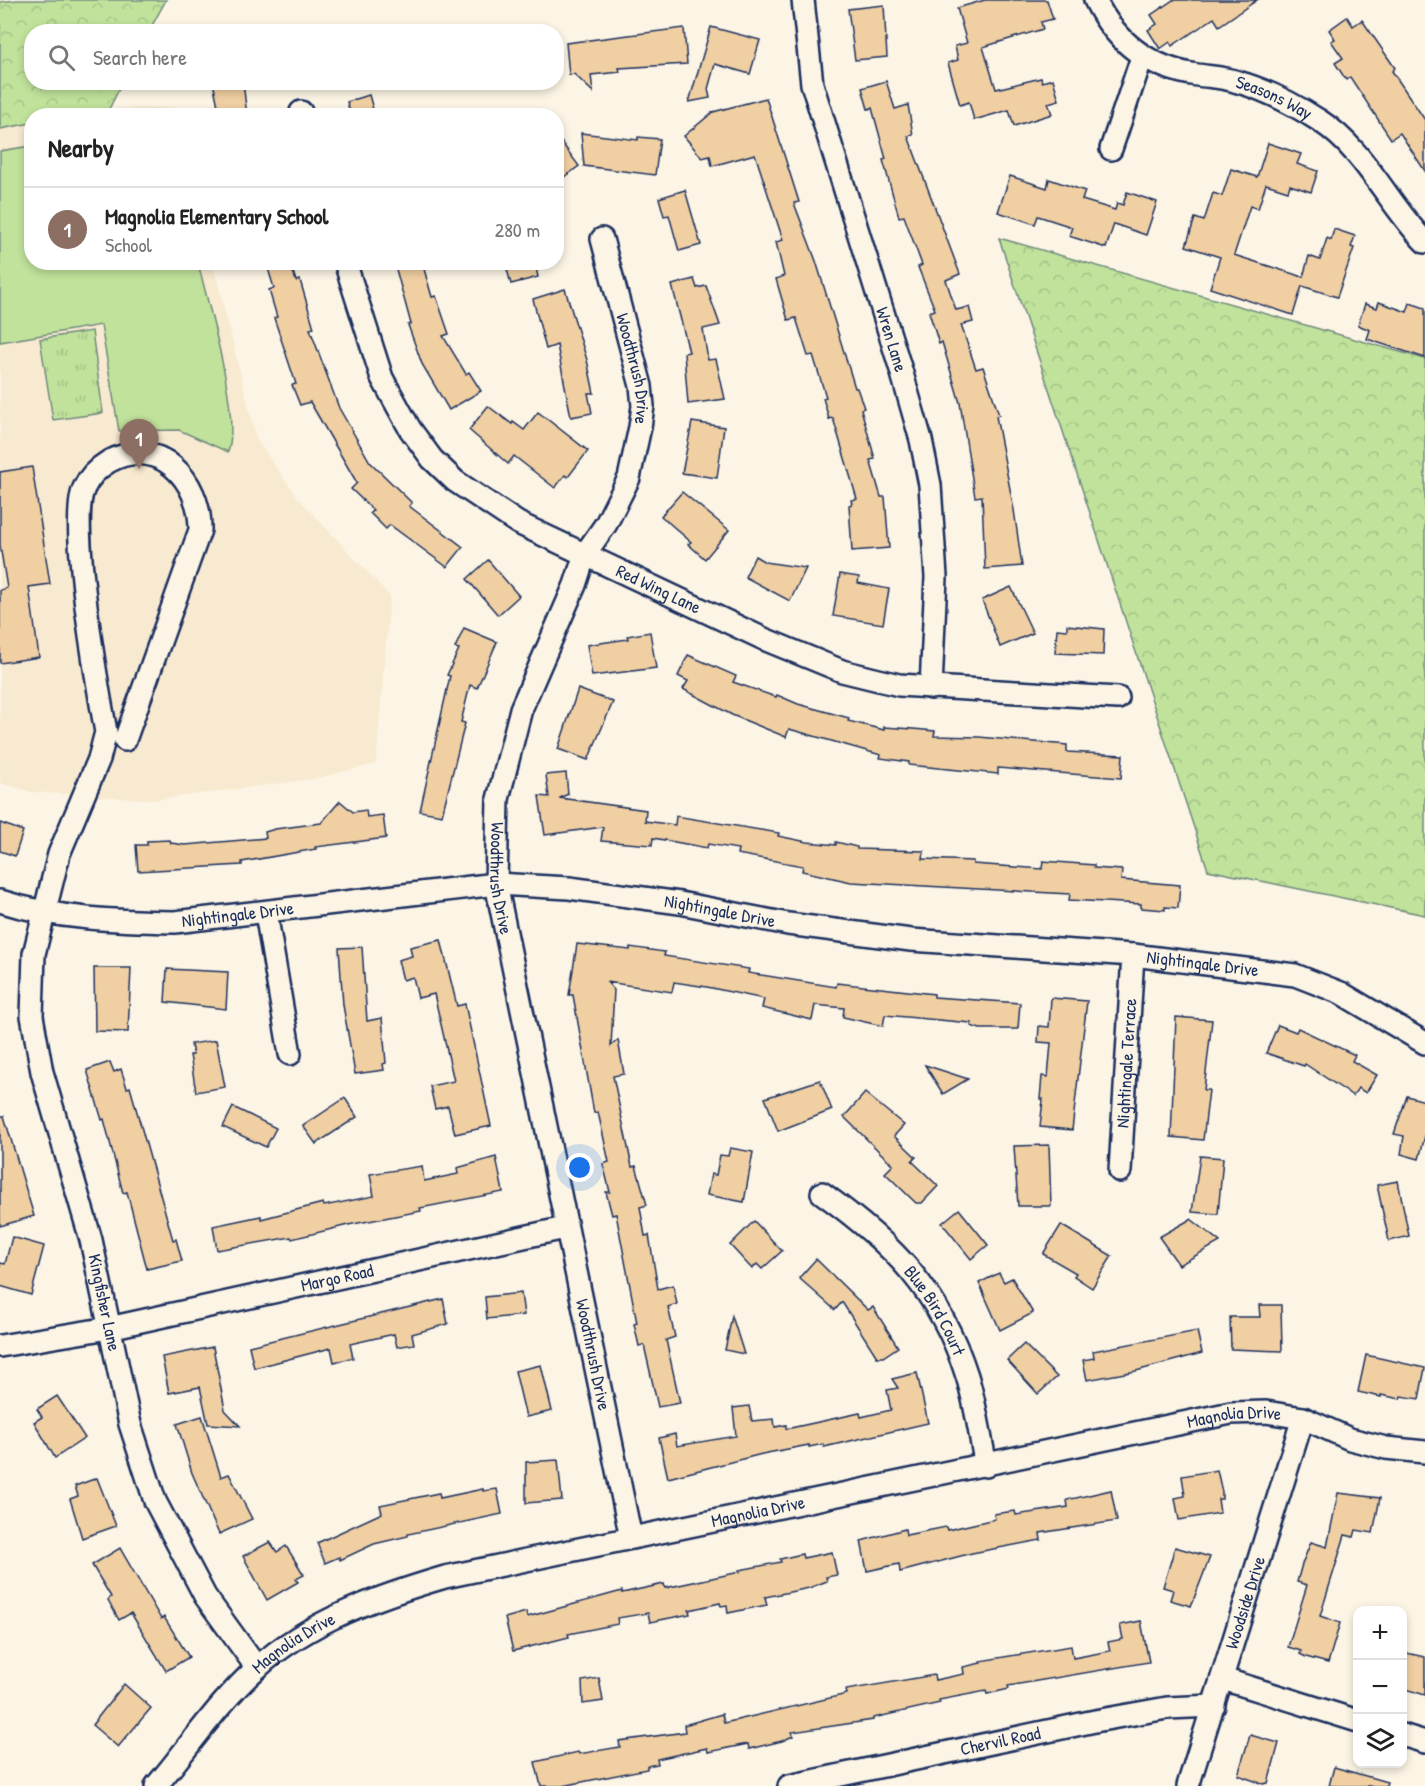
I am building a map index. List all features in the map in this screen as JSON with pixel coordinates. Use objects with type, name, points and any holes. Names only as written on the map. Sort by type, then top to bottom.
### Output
[{"type":"street","name":"Wren Lane","points":[[803,0],[812,84],[904,380],[930,485],[936,577],[931,688]]},
{"type":"street","name":"Seasons Way","points":[[1095,0],[1116,33],[1143,57],[1158,66],[1237,81],[1279,98],[1322,122],[1339,135],[1408,225],[1425,242]]},
{"type":"street","points":[[1111,149],[1143,57]]},
{"type":"street","name":"Woodthrush Drive","points":[[602,239],[635,359],[643,406],[633,463],[623,494],[585,554],[575,585],[521,709],[498,799],[496,884],[565,1228],[631,1539]]},
{"type":"street","name":"Red Wing Lane","points":[[348,270],[382,378],[398,410],[432,459],[455,481],[481,501],[518,523],[764,639],[842,671],[899,685],[1118,698]]},
{"type":"street","name":"Kingfisher Lane","points":[[124,740],[200,530],[200,513],[196,498],[185,479],[155,455],[135,453],[118,457],[103,465],[92,475],[80,499],[80,546],[106,732],[99,759],[59,854],[34,954],[32,1016],[42,1072],[91,1240],[130,1424],[155,1501],[205,1596],[258,1668]]},
{"type":"street","name":"Nightingale Drive","points":[[0,901],[45,912],[122,921],[175,922],[266,913],[375,896],[496,884],[580,890],[680,903],[788,924],[911,940],[1133,955],[1295,975],[1341,993],[1425,1043]]},
{"type":"street","points":[[266,913],[290,1054]]},
{"type":"street","name":"Nightingale Terrace","points":[[1120,1171],[1133,955]]},
{"type":"street","name":"Blue Bird Court","points":[[822,1193],[891,1247],[912,1271],[936,1306],[968,1377],[986,1466]]},
{"type":"street","name":"Margo Road","points":[[0,1346],[109,1328],[565,1228]]},
{"type":"street","name":"Magnolia Drive","points":[[156,1786],[258,1668],[321,1625],[390,1594],[445,1577],[986,1466],[1231,1413],[1266,1412],[1304,1418],[1350,1439],[1386,1448],[1425,1452]]},
{"type":"street","name":"Woodside Drive","points":[[1188,1786],[1304,1418]]},
{"type":"street","points":[[1223,1679],[1353,1719]]},
{"type":"street","name":"Chervil Road","points":[[789,1786],[1095,1721],[1167,1708],[1214,1706]]},
{"type":"street","points":[[1407,1737],[1425,1742]]},
{"type":"shaded area","points":[[24,124],[24,270],[215,270],[257,440],[298,498],[390,596],[376,764],[313,779],[155,800],[31,792],[0,783],[0,129]]},
{"type":"green space","points":[[166,0],[153,24],[24,24],[24,90],[118,90],[110,108],[24,108],[24,124],[0,129],[0,2]]},
{"type":"green space","points":[[24,147],[24,270],[200,270],[227,387],[231,435],[228,452],[179,430],[119,431],[101,325],[0,342],[0,151]]},
{"type":"green space","points":[[999,238],[1425,359],[1425,915],[1208,870]]},
{"type":"green space","points":[[92,331],[103,413],[53,420],[40,339]]},
{"type":"building","points":[[985,0],[1047,0],[1053,19],[1041,22],[1043,29],[983,47],[996,89],[1041,78],[1042,82],[1053,79],[1059,100],[1048,103],[1052,114],[1014,126],[1009,110],[974,120],[969,102],[960,105],[948,63],[958,60],[955,46],[967,43],[957,8]]},
{"type":"building","points":[[1173,0],[1257,0],[1219,26],[1214,18],[1172,46],[1170,42],[1160,49],[1148,30],[1157,24],[1151,15]]},
{"type":"building","points":[[884,5],[887,57],[855,60],[848,9]]},
{"type":"building","points":[[1347,17],[1353,26],[1362,20],[1395,68],[1392,71],[1425,120],[1425,171],[1400,133],[1391,139],[1350,77],[1346,80],[1335,63],[1343,58],[1331,41],[1335,39],[1329,30]]},
{"type":"building","points":[[711,27],[760,40],[750,74],[715,64],[708,89],[710,98],[689,102]]},
{"type":"building","points":[[684,28],[687,64],[619,68],[620,72],[591,75],[593,92],[574,74],[569,75],[566,43]]},
{"type":"building","points":[[886,81],[895,109],[908,105],[913,135],[908,136],[960,274],[946,280],[956,310],[969,307],[973,322],[961,325],[976,369],[983,367],[999,415],[996,416],[1022,566],[985,569],[982,496],[975,497],[960,403],[942,342],[939,344],[929,312],[935,310],[918,267],[922,265],[904,216],[899,217],[883,160],[886,159],[872,108],[868,109],[862,88]]},
{"type":"building","points":[[215,90],[244,90],[246,108],[218,108]]},
{"type":"building","points":[[369,95],[373,108],[349,108],[347,102]]},
{"type":"building","points":[[766,98],[799,202],[794,203],[816,261],[855,388],[857,388],[864,408],[861,409],[875,459],[870,460],[881,497],[885,497],[889,548],[852,551],[849,505],[852,504],[851,500],[857,499],[833,418],[829,419],[823,398],[826,397],[813,355],[808,356],[796,318],[788,320],[776,279],[784,276],[776,242],[783,240],[755,154],[712,166],[710,156],[702,158],[684,136],[713,112]]},
{"type":"building","points":[[581,133],[638,140],[638,137],[660,139],[655,175],[584,166]]},
{"type":"building","points":[[1268,143],[1301,154],[1297,164],[1318,171],[1311,192],[1290,185],[1288,191],[1266,184],[1258,209],[1250,206],[1234,255],[1303,277],[1309,256],[1320,260],[1327,238],[1331,240],[1334,229],[1355,236],[1351,247],[1354,248],[1337,297],[1302,286],[1293,315],[1210,288],[1220,257],[1186,246],[1195,218],[1204,221],[1213,193],[1222,196],[1231,169],[1257,177]]},
{"type":"building","points":[[564,146],[579,166],[564,177]]},
{"type":"building","points":[[1010,176],[1047,188],[1049,179],[1085,191],[1082,200],[1115,210],[1117,203],[1123,205],[1127,192],[1157,202],[1146,235],[1114,224],[1106,248],[1069,236],[1072,227],[1038,216],[1035,224],[998,212]]},
{"type":"building","points":[[685,190],[701,245],[679,251],[669,215],[664,216],[659,198]]},
{"type":"building","points":[[268,270],[293,270],[296,281],[300,280],[314,328],[310,329],[339,408],[370,462],[412,503],[409,506],[463,547],[447,567],[390,525],[386,529],[370,513],[373,510],[351,489],[357,483],[310,402],[300,405],[292,385],[296,384],[274,318],[277,317],[269,290],[274,288]]},
{"type":"building","points":[[396,270],[424,270],[432,297],[436,296],[449,334],[443,336],[466,374],[469,372],[481,391],[449,410],[422,364],[408,325],[411,324]]},
{"type":"building","points":[[507,270],[537,270],[538,277],[511,284]]},
{"type":"building","points":[[694,279],[697,288],[706,286],[720,325],[703,329],[708,360],[716,359],[725,399],[688,404],[684,353],[689,352],[672,285]]},
{"type":"building","points":[[565,289],[587,360],[594,393],[588,393],[592,413],[571,417],[557,345],[546,349],[533,299]]},
{"type":"building","points":[[1379,302],[1407,312],[1410,303],[1425,308],[1425,358],[1367,339],[1370,330],[1358,325],[1365,304],[1377,308]]},
{"type":"building","points":[[488,406],[524,430],[538,412],[588,451],[568,477],[565,475],[555,488],[514,456],[508,464],[469,430]]},
{"type":"building","points":[[692,422],[724,427],[717,478],[682,473]]},
{"type":"building","points":[[32,467],[50,584],[29,587],[39,657],[0,663],[0,590],[7,588],[0,545],[0,472]]},
{"type":"building","points":[[682,492],[729,530],[705,559],[688,544],[691,542],[661,516]]},
{"type":"building","points":[[755,556],[765,562],[806,568],[790,601],[745,577]]},
{"type":"building","points":[[488,560],[519,596],[498,615],[467,579]]},
{"type":"building","points":[[840,574],[859,577],[858,583],[889,589],[883,624],[833,616]]},
{"type":"building","points":[[1011,587],[1033,633],[1000,647],[982,600]]},
{"type":"building","points":[[1067,625],[1104,629],[1103,655],[1055,653],[1057,629],[1067,630]]},
{"type":"building","points":[[464,628],[497,642],[477,688],[470,685],[461,722],[465,723],[442,815],[420,811],[450,676],[447,675],[459,649],[455,648]]},
{"type":"building","points":[[650,632],[656,668],[592,676],[587,645],[628,639],[627,636]]},
{"type":"building","points":[[688,655],[736,676],[733,682],[849,718],[848,721],[884,730],[884,727],[935,731],[934,736],[979,737],[1067,745],[1067,752],[1123,755],[1121,778],[998,768],[998,774],[909,765],[909,762],[880,758],[881,755],[789,729],[786,737],[732,715],[683,689],[688,681],[678,676]]},
{"type":"building","points":[[578,689],[613,702],[588,760],[558,749]]},
{"type":"building","points":[[566,773],[568,794],[560,798],[646,810],[645,821],[675,825],[676,816],[779,833],[778,836],[807,842],[836,845],[836,842],[857,847],[857,849],[924,851],[923,859],[973,861],[973,864],[1042,869],[1043,861],[1094,865],[1094,868],[1122,870],[1121,880],[1180,885],[1178,908],[1165,907],[1165,910],[1141,908],[1141,904],[1069,900],[1070,894],[851,882],[802,871],[803,866],[737,854],[738,849],[708,844],[707,848],[653,838],[652,845],[601,841],[603,827],[545,835],[539,796],[549,797],[546,775]]},
{"type":"building","points":[[340,801],[353,812],[366,810],[367,817],[383,815],[386,838],[315,847],[316,849],[242,862],[242,865],[138,871],[136,845],[147,845],[147,841],[170,840],[171,843],[185,845],[266,838],[265,832],[275,829],[321,823]]},
{"type":"building","points":[[0,823],[23,831],[15,856],[0,851]]},
{"type":"building","points":[[441,940],[457,1006],[465,1004],[491,1126],[455,1134],[448,1106],[435,1109],[430,1086],[454,1081],[434,994],[418,998],[413,977],[403,980],[398,960],[412,956],[410,947]]},
{"type":"building","points":[[577,944],[630,950],[630,947],[665,952],[664,956],[749,969],[748,973],[836,987],[837,983],[934,994],[934,997],[1020,1003],[1018,1029],[980,1029],[971,1026],[971,1023],[885,1015],[883,1026],[843,1017],[844,1008],[815,1005],[812,1020],[762,1008],[764,999],[707,987],[674,982],[672,992],[607,982],[614,990],[611,1046],[618,1040],[624,1074],[613,1076],[632,1167],[636,1166],[647,1205],[640,1207],[645,1236],[649,1235],[658,1289],[673,1285],[677,1304],[668,1307],[675,1337],[666,1340],[680,1403],[658,1407],[644,1345],[639,1346],[634,1324],[637,1323],[616,1214],[612,1215],[606,1192],[610,1192],[603,1164],[609,1162],[598,1112],[594,1113],[573,995],[569,995]]},
{"type":"building","points":[[362,947],[367,1021],[382,1018],[386,1063],[383,1064],[384,1070],[355,1074],[343,1005],[339,948]]},
{"type":"building","points":[[94,968],[131,968],[128,1032],[95,1031]]},
{"type":"building","points":[[167,969],[228,972],[226,1009],[165,1002]]},
{"type":"building","points":[[1051,998],[1087,1001],[1072,1130],[1040,1127],[1043,1099],[1040,1099],[1042,1076],[1048,1077],[1051,1043],[1038,1042],[1039,1026],[1049,1027]]},
{"type":"building","points":[[1176,1017],[1212,1020],[1204,1090],[1209,1090],[1203,1140],[1171,1137]]},
{"type":"building","points":[[1278,1025],[1296,1032],[1298,1028],[1355,1055],[1352,1061],[1377,1075],[1366,1093],[1358,1088],[1353,1096],[1305,1064],[1304,1066],[1266,1053]]},
{"type":"building","points":[[216,1040],[225,1087],[196,1092],[190,1055],[193,1055],[191,1044]]},
{"type":"building","points":[[110,1062],[114,1072],[121,1069],[127,1088],[130,1087],[173,1240],[176,1239],[182,1261],[147,1269],[127,1192],[123,1193],[104,1119],[102,1120],[87,1070]]},
{"type":"building","points":[[925,1065],[968,1079],[943,1094]]},
{"type":"building","points":[[820,1080],[832,1110],[778,1131],[765,1098]]},
{"type":"building","points":[[865,1093],[904,1125],[894,1136],[916,1157],[912,1161],[938,1186],[922,1203],[916,1203],[885,1173],[893,1165],[844,1117]]},
{"type":"building","points":[[1407,1096],[1425,1101],[1425,1136],[1419,1159],[1401,1154],[1404,1136],[1394,1134]]},
{"type":"building","points":[[345,1098],[357,1117],[316,1144],[303,1126]]},
{"type":"building","points":[[233,1107],[276,1128],[266,1147],[223,1127]]},
{"type":"building","points":[[0,1116],[4,1116],[34,1216],[0,1226]]},
{"type":"building","points":[[1049,1145],[1051,1206],[1018,1206],[1014,1146]]},
{"type":"building","points":[[730,1148],[753,1152],[744,1202],[707,1195],[711,1174],[716,1175],[720,1155],[728,1156]]},
{"type":"building","points":[[1200,1156],[1223,1158],[1218,1214],[1192,1212]]},
{"type":"building","points":[[496,1157],[503,1192],[420,1208],[421,1211],[348,1225],[292,1239],[291,1237],[217,1250],[213,1226],[261,1216],[261,1219],[323,1203],[324,1206],[374,1196],[370,1174],[422,1166],[424,1181],[458,1174],[457,1168]]},
{"type":"building","points":[[1398,1181],[1409,1236],[1389,1241],[1377,1185]]},
{"type":"building","points":[[959,1209],[988,1245],[971,1259],[942,1223]]},
{"type":"building","points":[[1191,1219],[1220,1242],[1179,1265],[1159,1237]]},
{"type":"building","points":[[754,1221],[782,1251],[762,1269],[757,1264],[752,1269],[730,1245]]},
{"type":"building","points":[[1061,1225],[1112,1256],[1092,1288],[1074,1276],[1076,1273],[1043,1254]]},
{"type":"building","points":[[12,1237],[44,1246],[31,1295],[0,1286],[0,1263],[5,1264]]},
{"type":"building","points":[[816,1259],[868,1310],[873,1307],[898,1347],[883,1357],[877,1357],[842,1302],[835,1310],[799,1278]]},
{"type":"building","points":[[999,1273],[1004,1282],[1012,1278],[1033,1313],[1000,1330],[979,1283]]},
{"type":"building","points":[[521,1293],[524,1315],[487,1319],[485,1297]]},
{"type":"building","points":[[443,1299],[448,1324],[412,1334],[414,1344],[397,1347],[394,1334],[350,1344],[353,1358],[334,1362],[331,1348],[254,1368],[249,1346]]},
{"type":"building","points":[[1259,1305],[1281,1305],[1282,1351],[1231,1349],[1230,1317],[1260,1317]]},
{"type":"building","points":[[732,1316],[744,1354],[725,1350]]},
{"type":"building","points":[[1197,1331],[1202,1353],[1136,1371],[1087,1380],[1083,1360],[1094,1358],[1093,1351]]},
{"type":"building","points":[[1024,1344],[1057,1377],[1038,1394],[1007,1360]]},
{"type":"building","points":[[213,1347],[225,1410],[240,1426],[208,1424],[200,1387],[169,1393],[162,1357]]},
{"type":"building","points":[[1366,1355],[1425,1368],[1419,1399],[1401,1396],[1400,1399],[1381,1395],[1381,1397],[1358,1392]]},
{"type":"building","points":[[541,1365],[552,1411],[526,1417],[515,1371]]},
{"type":"building","points":[[917,1373],[928,1423],[824,1447],[823,1444],[809,1447],[809,1445],[762,1454],[668,1478],[659,1438],[675,1434],[677,1446],[736,1436],[733,1408],[749,1406],[752,1421],[774,1419],[775,1427],[786,1425],[786,1429],[860,1413],[861,1417],[891,1410],[887,1390],[898,1388],[892,1379]]},
{"type":"building","points":[[57,1396],[85,1438],[55,1458],[34,1422],[42,1417],[37,1409]]},
{"type":"building","points":[[202,1416],[221,1477],[229,1474],[252,1519],[219,1534],[192,1473],[177,1424]]},
{"type":"building","points":[[558,1460],[562,1500],[526,1503],[526,1462]]},
{"type":"building","points":[[1217,1470],[1222,1492],[1222,1499],[1218,1499],[1220,1513],[1179,1520],[1175,1498],[1185,1496],[1182,1476]]},
{"type":"building","points":[[97,1478],[116,1526],[82,1538],[70,1499],[78,1496],[75,1486]]},
{"type":"building","points":[[483,1489],[483,1491],[497,1489],[502,1514],[408,1534],[408,1536],[374,1544],[340,1560],[339,1557],[325,1563],[317,1543],[382,1513],[380,1505],[439,1493],[440,1498]]},
{"type":"building","points":[[1111,1490],[1117,1521],[1040,1533],[1041,1540],[972,1553],[900,1572],[899,1564],[867,1571],[861,1541],[905,1529],[906,1535],[946,1527],[947,1530],[995,1519],[994,1514],[1015,1511],[1016,1515],[1068,1507],[1067,1500]]},
{"type":"building","points":[[1338,1493],[1380,1498],[1373,1533],[1356,1530],[1354,1537],[1345,1535],[1320,1616],[1340,1623],[1328,1663],[1306,1657],[1300,1654],[1301,1651],[1288,1647],[1307,1585],[1297,1582],[1302,1564],[1311,1542],[1327,1547]]},
{"type":"building","points":[[270,1542],[277,1552],[286,1546],[304,1575],[296,1579],[298,1582],[267,1600],[243,1556]]},
{"type":"building","points":[[1175,1547],[1210,1557],[1191,1606],[1170,1600],[1173,1590],[1163,1587]]},
{"type":"building","points":[[120,1548],[161,1619],[164,1617],[189,1657],[166,1671],[131,1613],[119,1620],[108,1600],[111,1597],[92,1565]]},
{"type":"building","points":[[832,1552],[837,1575],[826,1577],[827,1581],[809,1588],[765,1597],[767,1605],[728,1613],[727,1605],[721,1606],[720,1603],[689,1610],[690,1614],[650,1622],[648,1613],[617,1618],[618,1624],[568,1634],[569,1637],[513,1651],[505,1618],[526,1612],[527,1617],[622,1591],[622,1593],[664,1584],[665,1588],[740,1572],[739,1570],[781,1562],[780,1559],[802,1554],[803,1558]]},
{"type":"building","points":[[1141,1621],[1149,1662],[1008,1686],[1009,1689],[987,1694],[986,1691],[939,1700],[940,1703],[873,1718],[873,1720],[792,1732],[793,1736],[782,1741],[749,1749],[748,1744],[708,1752],[707,1748],[657,1759],[658,1764],[647,1766],[647,1769],[562,1786],[541,1786],[535,1762],[578,1752],[579,1754],[620,1747],[619,1741],[685,1732],[684,1725],[722,1714],[724,1723],[847,1694],[846,1690],[934,1675],[935,1680],[964,1674],[963,1667],[981,1663],[980,1661],[1071,1646],[1073,1658],[1110,1651],[1108,1642],[1123,1639],[1120,1625]]},
{"type":"building","points":[[1407,1653],[1425,1657],[1425,1695],[1407,1690]]},
{"type":"building","points":[[599,1678],[603,1701],[583,1704],[582,1681]]},
{"type":"building","points":[[124,1684],[151,1708],[118,1747],[92,1725]]},
{"type":"building","points":[[1250,1735],[1279,1743],[1268,1783],[1263,1784],[1238,1775]]},
{"type":"building","points":[[1334,1767],[1387,1782],[1386,1786],[1329,1786]]},
{"type":"place","name":"Magnolia Elementary School","points":[[139,469]]}]
